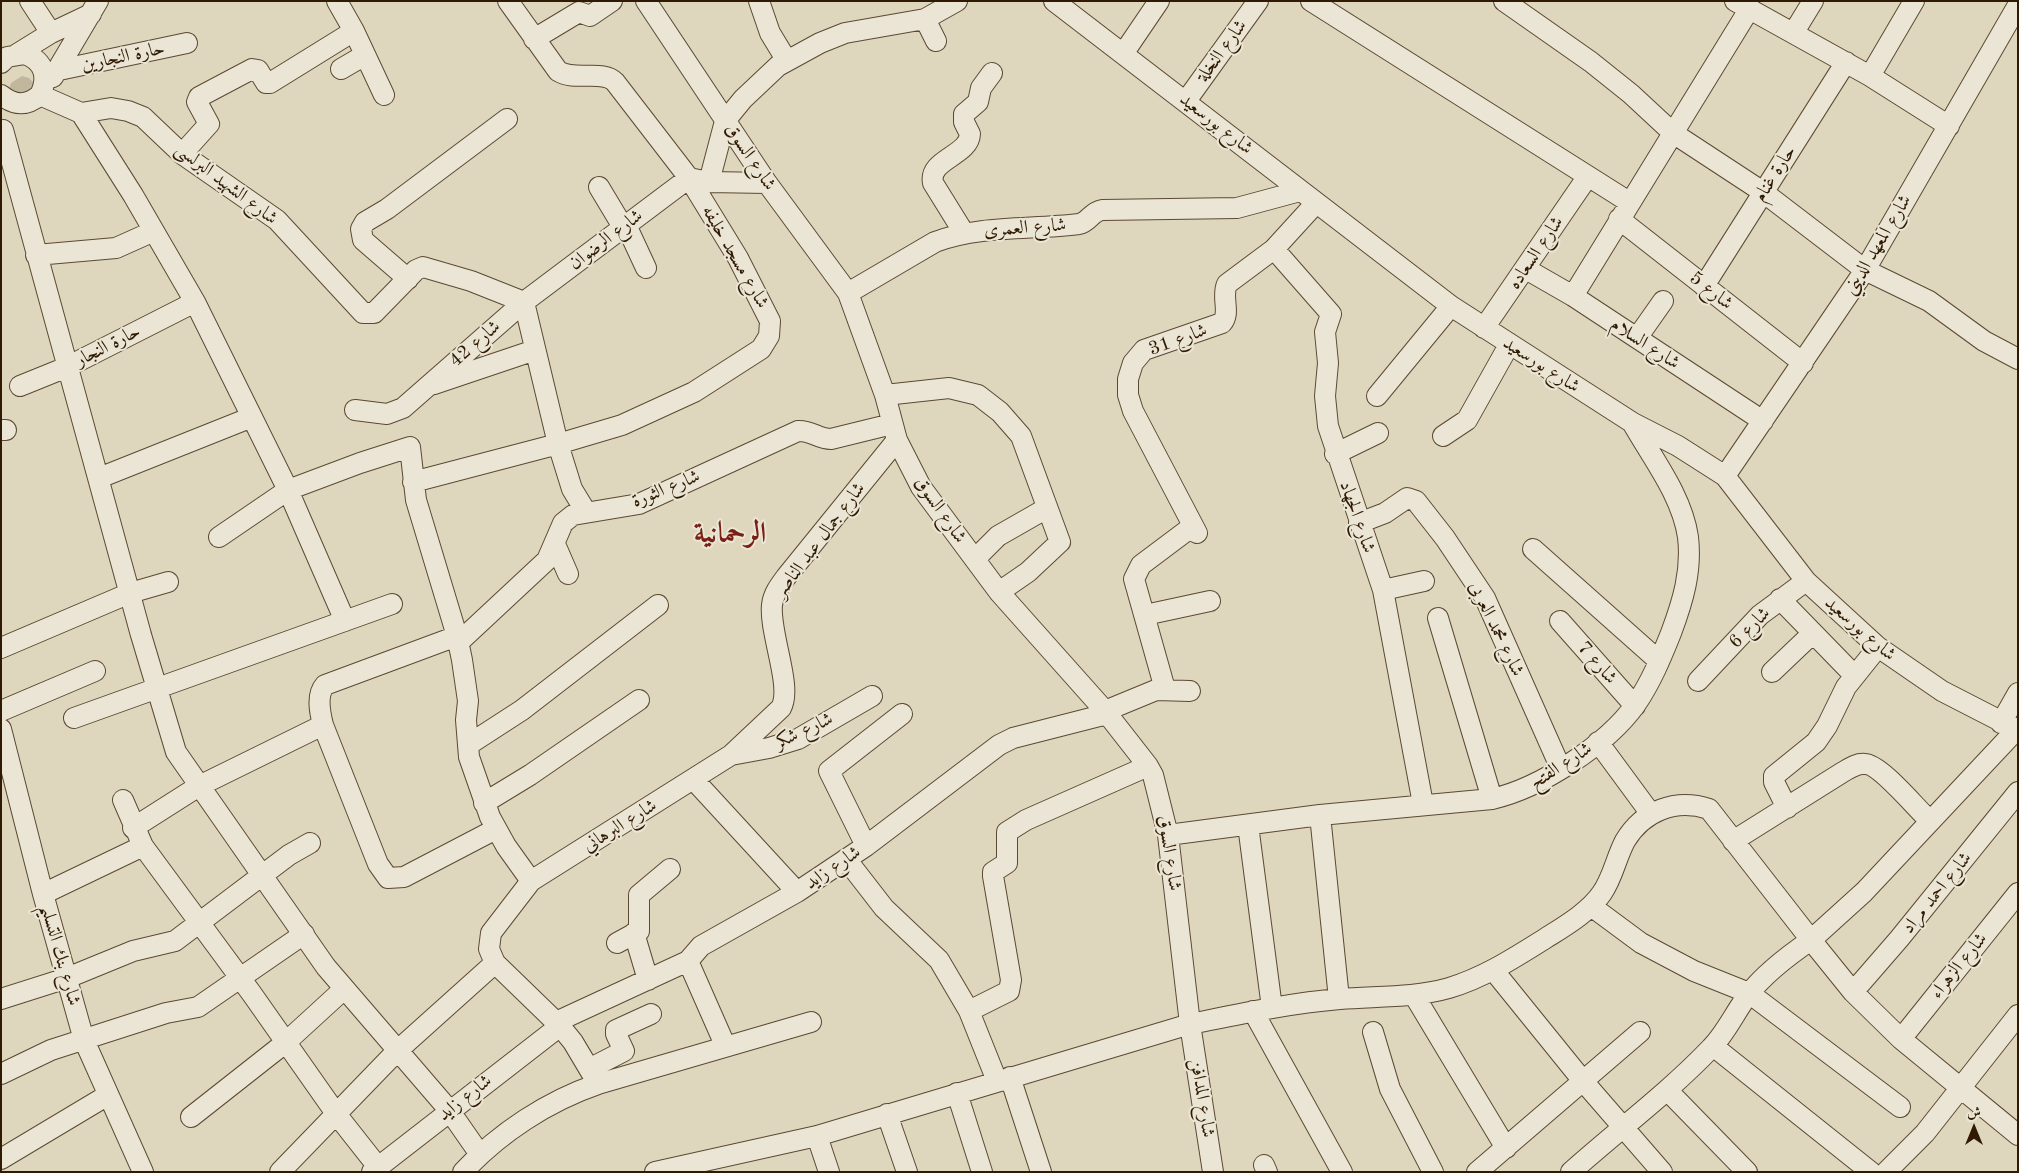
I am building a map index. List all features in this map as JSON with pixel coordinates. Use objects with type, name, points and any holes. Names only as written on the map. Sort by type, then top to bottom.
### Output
[{"type":"street","points":[[30,1],[51,33]]},
{"type":"street","points":[[337,1],[354,31],[384,96]]},
{"type":"street","name":"شارع مسجد خليفه","points":[[413,482],[622,425],[694,392],[761,349],[769,336],[770,321],[765,307],[738,258],[688,178],[612,78],[564,75],[553,66],[508,1]]},
{"type":"street","points":[[534,39],[580,11],[590,16],[612,1]]},
{"type":"street","name":"شارع السوق","points":[[646,1],[767,183],[848,293],[885,395],[895,432],[922,488],[999,592],[1106,713],[1148,766],[1156,784],[1168,835],[1190,1024]]},
{"type":"street","points":[[759,1],[770,33],[787,61]]},
{"type":"street","points":[[709,182],[725,121],[743,99],[787,61],[820,43],[845,33],[925,19],[957,1]]},
{"type":"street","name":"شارع بورسعيد","points":[[1054,1],[1451,306],[1632,424],[1678,446],[1725,476],[1806,581],[1878,647],[1942,691],[2011,728]]},
{"type":"street","points":[[1124,54],[1159,1]]},
{"type":"street","name":"شارع النخلة","points":[[1186,101],[1258,1]]},
{"type":"street","points":[[1312,1],[1630,202]]},
{"type":"street","points":[[1504,1],[1591,62],[1631,94],[1673,133],[1764,192],[1865,270],[1930,301],[1984,341],[2018,359]]},
{"type":"street","points":[[1794,32],[1812,1]]},
{"type":"street","points":[[1870,76],[1914,1]]},
{"type":"street","points":[[1573,296],[1673,133],[1742,5],[1846,62],[1950,126]]},
{"type":"street","name":"شارع المعهد الديني","points":[[1725,476],[1865,270],[1950,126],[2018,5]]},
{"type":"street","points":[[9,58],[94,6]]},
{"type":"street","points":[[4,99],[25,104],[42,90],[59,70],[94,6]]},
{"type":"street","points":[[925,19],[936,41]]},
{"type":"street","points":[[182,154],[209,124],[197,102],[199,97],[252,69],[258,70],[266,83],[270,82],[354,31]]},
{"type":"street","name":"حارة النجارين","points":[[59,70],[187,43]]},
{"type":"street","points":[[341,69],[365,54]]},
{"type":"street","points":[[9,58],[33,57],[40,63],[46,78],[42,90]]},
{"type":"street","name":"حارة غنام","points":[[1704,286],[1846,62]]},
{"type":"street","points":[[964,233],[933,183],[933,175],[937,168],[969,142],[970,134],[964,122],[964,114],[978,102],[981,88],[992,73]]},
{"type":"street","points":[[42,90],[81,113],[154,231],[195,302],[288,490],[345,621]]},
{"type":"street","name":"شارع الشهيد البرلسى","points":[[81,113],[111,108],[128,111],[143,117],[182,154],[277,220],[363,314],[374,313],[412,274]]},
{"type":"street","points":[[506,118],[387,209],[365,222],[361,229],[363,240],[412,274],[430,268],[471,281],[524,302],[558,444],[572,489],[586,512]]},
{"type":"street","points":[[3,130],[67,367],[176,752],[262,877],[344,989],[449,1110],[479,1153]]},
{"type":"street","name":"شارع السعاده","points":[[1484,328],[1588,176]]},
{"type":"street","points":[[688,178],[709,182],[767,183]]},
{"type":"street","name":"شارع الرضوان","points":[[524,302],[688,178]]},
{"type":"street","points":[[599,187],[625,226],[646,268]]},
{"type":"street","name":"شارع العمرى","points":[[848,293],[935,242],[964,233],[1079,224],[1086,222],[1094,213],[1102,210],[1237,208],[1308,197]]},
{"type":"street","name":"شارع 31","points":[[1144,615],[1134,579],[1137,569],[1195,529],[1133,411],[1128,396],[1128,379],[1133,363],[1144,350],[1222,323],[1226,315],[1224,291],[1227,284],[1274,249],[1308,197]]},
{"type":"street","name":"شارع 5","points":[[1619,219],[1803,363]]},
{"type":"street","points":[[36,255],[116,248],[154,231]]},
{"type":"street","name":"شارع الجهاد","points":[[1274,249],[1331,314],[1325,332],[1328,363],[1325,396],[1328,426],[1335,454],[1383,590],[1423,804]]},
{"type":"street","name":"شارع السلام","points":[[1526,269],[1573,296],[1764,421]]},
{"type":"street","points":[[1637,338],[1663,301]]},
{"type":"street","name":"حارة النجار","points":[[20,386],[67,367],[195,302]]},
{"type":"street","name":"شارع 42","points":[[355,410],[387,414],[403,408],[524,302]]},
{"type":"street","points":[[1377,396],[1451,306]]},
{"type":"street","points":[[1443,436],[1467,420],[1510,345]]},
{"type":"street","name":"شارع 42","points":[[425,387],[535,350]]},
{"type":"street","points":[[885,395],[949,388],[964,390],[982,398],[1011,422],[1021,436],[1060,543],[1028,572],[999,592]]},
{"type":"street","points":[[99,478],[252,417]]},
{"type":"street","name":"شارع الفتح","points":[[1168,835],[1320,815],[1492,799],[1516,793],[1544,780],[1598,742],[1618,725],[1635,706],[1649,684],[1659,661],[1685,594],[1690,554],[1688,535],[1675,497],[1632,424]]},
{"type":"street","name":"شارع الثورة","points":[[457,639],[547,560],[563,523],[573,515],[639,504],[798,431],[811,432],[821,438],[831,439],[895,432]]},
{"type":"street","name":"شارع جمال عبد الناصر","points":[[781,708],[786,700],[786,692],[775,646],[772,604],[774,595],[895,432]]},
{"type":"street","points":[[1335,454],[1378,434]]},
{"type":"street","points":[[218,537],[288,490],[360,463],[410,447],[413,482],[434,567],[457,639],[468,701],[468,745],[470,757],[484,803],[496,829],[531,882]]},
{"type":"street","name":"شارع محمد العربى","points":[[1360,523],[1385,513],[1407,498],[1416,501],[1445,538],[1485,598],[1561,768]]},
{"type":"street","points":[[975,559],[998,536],[1047,508]]},
{"type":"street","points":[[555,544],[568,574]]},
{"type":"street","points":[[1533,549],[1659,661]]},
{"type":"street","points":[[1383,590],[1424,581]]},
{"type":"street","name":"شارع 6","points":[[1698,681],[1760,615],[1806,581]]},
{"type":"street","points":[[1,648],[130,593],[168,582]]},
{"type":"street","points":[[1780,599],[1854,675]]},
{"type":"street","points":[[1190,691],[1165,689],[1144,615],[1210,601]]},
{"type":"street","points":[[74,718],[392,604]]},
{"type":"street","points":[[468,745],[522,710],[658,605]]},
{"type":"street","points":[[1438,618],[1492,799]]},
{"type":"street","name":"شارع 7","points":[[1560,621],[1635,706]]},
{"type":"street","points":[[1772,672],[1814,633]]},
{"type":"street","points":[[457,639],[325,685],[321,693],[320,704],[323,726],[378,864],[388,878],[404,877],[496,829]]},
{"type":"street","points":[[1787,808],[1774,782],[1774,776],[1822,734],[1854,675],[1878,647]]},
{"type":"street","points":[[1,711],[95,671]]},
{"type":"street","name":"شارع زايد","points":[[375,1169],[558,1024],[688,961],[701,946],[797,892],[866,846],[999,745],[1013,738],[1106,713],[1165,689]]},
{"type":"street","points":[[1571,1172],[1623,1125],[1668,1091],[1713,1046],[1749,993],[1864,892],[2011,728],[2018,693]]},
{"type":"street","name":"شارع شكر","points":[[731,755],[769,748],[798,739],[872,696]]},
{"type":"street","points":[[484,803],[530,775],[639,700]]},
{"type":"street","name":"شارع البرهاني","points":[[495,964],[489,949],[491,933],[531,882],[731,755],[781,708]]},
{"type":"street","points":[[866,846],[829,771],[902,714]]},
{"type":"street","points":[[133,828],[199,786],[323,726]]},
{"type":"street","name":"شارع بنك التسليم","points":[[1,730],[43,894],[84,1040],[143,1172]]},
{"type":"street","points":[[1598,742],[1651,814]]},
{"type":"street","points":[[1733,841],[1855,765],[1867,764],[1881,773],[1929,820]]},
{"type":"street","points":[[969,1011],[1009,991],[1010,970],[993,876],[993,872],[1007,863],[1007,832],[1026,820],[1148,766]]},
{"type":"street","points":[[694,780],[797,892]]},
{"type":"street","name":"شارع احمد مراد","points":[[1853,992],[1899,939],[2018,792]]},
{"type":"street","points":[[123,800],[133,828],[143,846],[241,979],[375,1169]]},
{"type":"street","points":[[655,1172],[695,1167],[817,1136],[1190,1024],[1262,1009],[1339,999],[1414,995],[1450,988],[1494,971],[1556,932],[1591,906],[1602,893],[1612,874],[1624,842],[1636,826],[1651,814],[1667,806],[1683,804],[1709,809],[1853,992],[1900,1039],[2018,1135]]},
{"type":"street","points":[[1320,815],[1339,999]]},
{"type":"street","points":[[1248,824],[1262,1009],[1342,1172]]},
{"type":"street","points":[[1,999],[67,978],[133,951],[170,943],[200,923],[289,855],[310,843]]},
{"type":"street","points":[[43,894],[143,846]]},
{"type":"street","points":[[846,859],[884,908],[939,960],[969,1011],[1003,1079],[1041,1172]]},
{"type":"street","points":[[617,943],[640,929],[638,895],[670,868]]},
{"type":"street","name":"شارع الزهراء","points":[[1900,1039],[2018,893]]},
{"type":"street","points":[[1591,906],[1641,943],[1694,971],[1749,993],[1900,1106]]},
{"type":"street","points":[[634,933],[648,980]]},
{"type":"street","points":[[1,1074],[51,1050],[166,1013],[198,1007],[304,934]]},
{"type":"street","points":[[688,961],[725,1046]]},
{"type":"street","points":[[284,1170],[397,1051],[495,964],[558,1024],[594,1077]]},
{"type":"street","points":[[1494,971],[1583,1081],[1662,1172]]},
{"type":"street","points":[[191,1117],[285,1042],[344,989]]},
{"type":"street","points":[[1414,995],[1506,1148]]},
{"type":"street","points":[[463,1172],[479,1153],[594,1077],[624,1051],[616,1030],[651,1014]]},
{"type":"street","points":[[1886,1172],[1925,1133],[2018,1015]]},
{"type":"street","points":[[594,1077],[725,1046],[811,1022]]},
{"type":"street","name":"شارع المدافن","points":[[1190,1024],[1213,1172]]},
{"type":"street","points":[[1373,1032],[1390,1089],[1432,1172]]},
{"type":"street","points":[[1477,1172],[1640,1032]]},
{"type":"street","points":[[1713,1046],[1871,1172]]},
{"type":"street","points":[[1668,1091],[1747,1172]]},
{"type":"street","points":[[957,1093],[982,1172]]},
{"type":"street","points":[[1,1159],[108,1095]]},
{"type":"street","points":[[888,1114],[907,1172]]},
{"type":"street","points":[[817,1136],[829,1172]]},
{"type":"shaded area","points":[[22,76],[29,78],[34,83],[29,101],[9,89],[11,83]]},
{"type":"district","name":"الرحمانية","points":[[730,534]]}]
